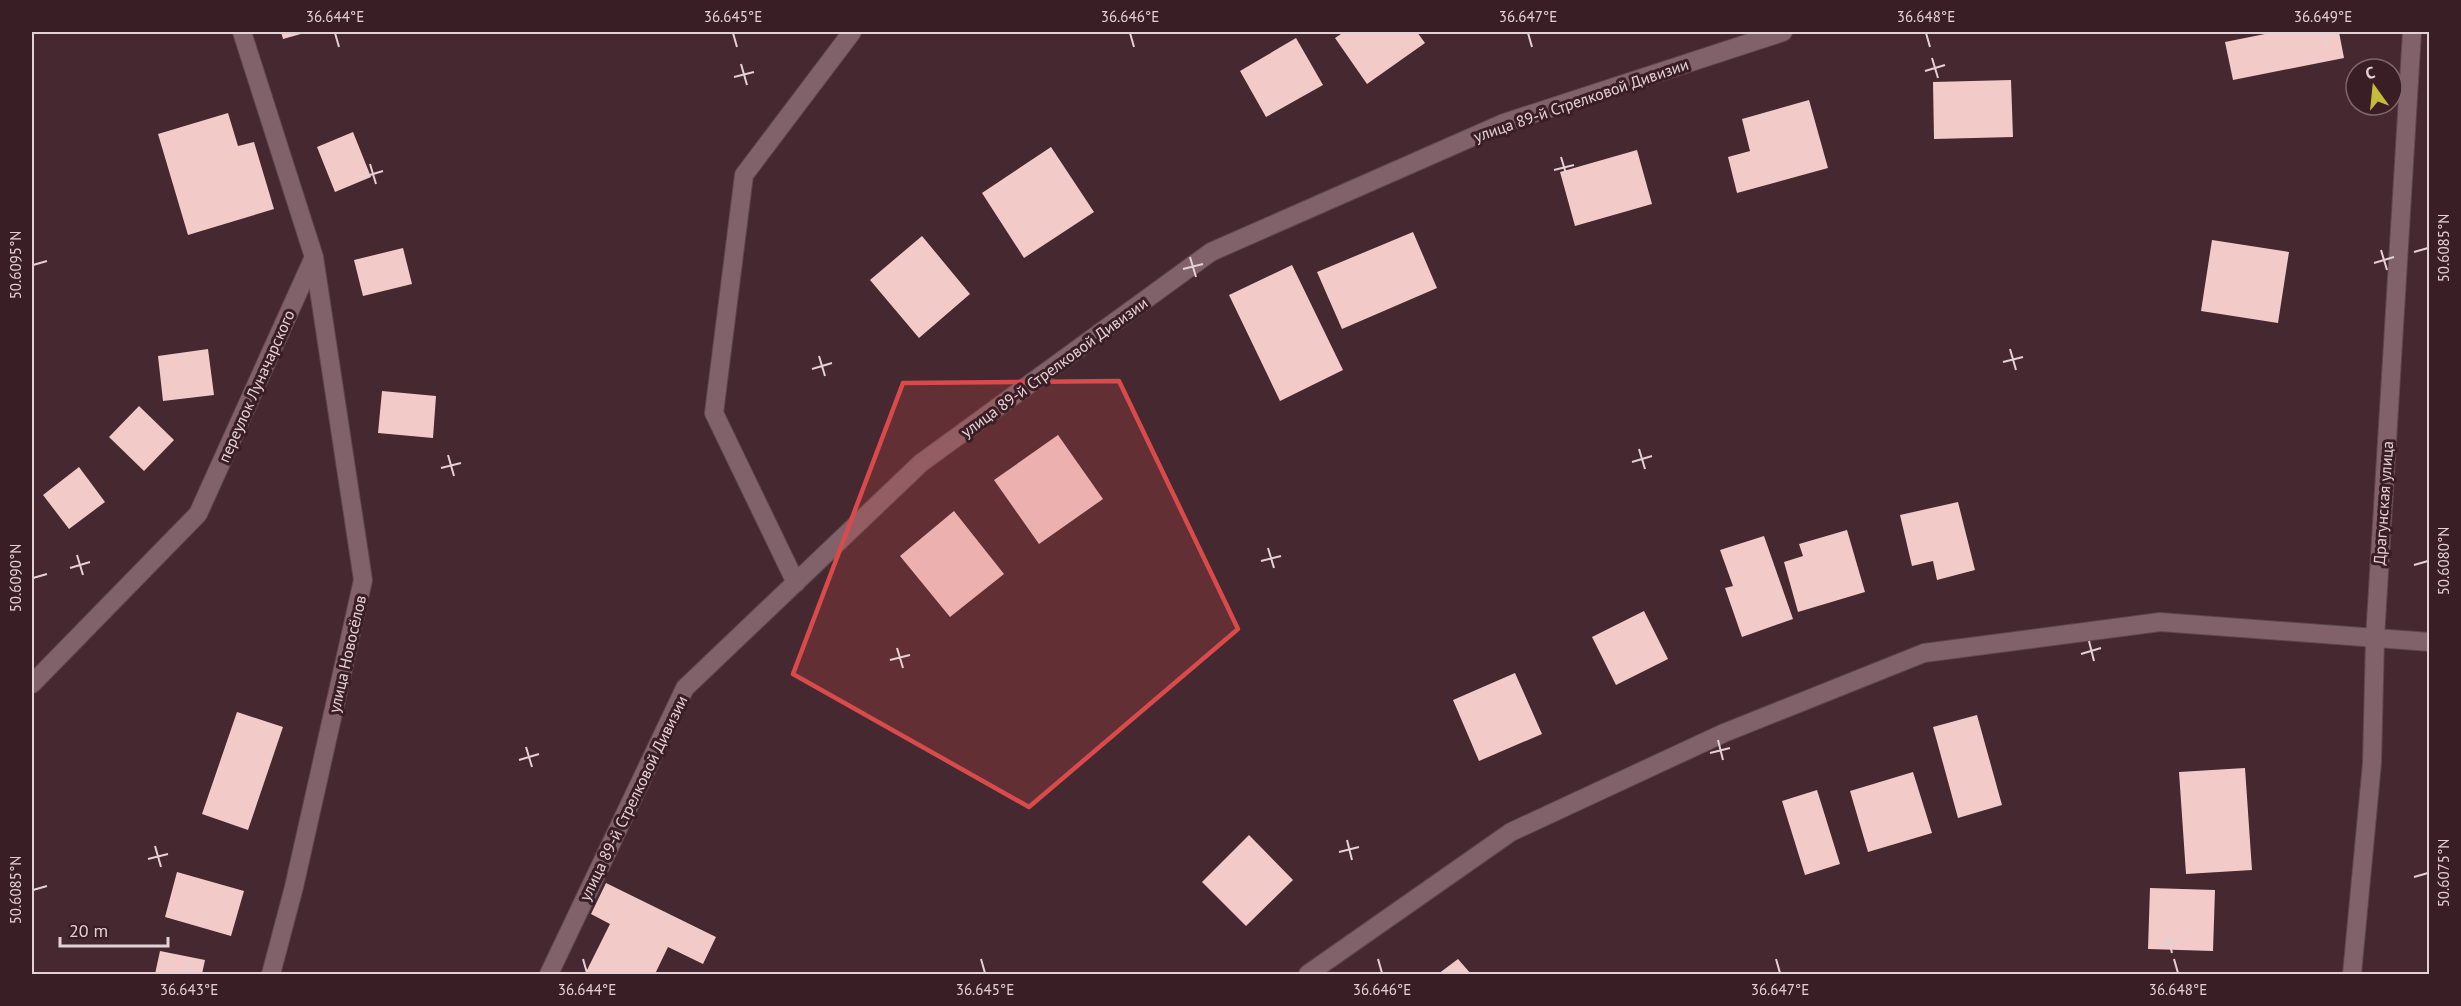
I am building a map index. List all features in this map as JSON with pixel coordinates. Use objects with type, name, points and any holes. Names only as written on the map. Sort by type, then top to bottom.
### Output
[{"type":"street","points":[[242,32],[314,257]]},
{"type":"street","points":[[796,582],[714,413],[744,175],[852,32]]},
{"type":"street","name":"улица 89-й Стрелковой Дивизии","points":[[549,975],[685,688],[921,463],[1211,252],[1504,123],[1783,32]]},
{"type":"street","name":"Драгунская улица","points":[[2352,975],[2372,763],[2375,638],[2412,32]]},
{"type":"street","name":"переулок Луначарского","points":[[32,684],[198,514],[314,257]]},
{"type":"street","name":"улица Новосёлов","points":[[271,975],[296,876],[363,580],[314,257]]},
{"type":"street","points":[[1308,975],[1511,832],[1724,732],[1924,653],[2160,622],[2430,642]]},
{"type":"highlighted area","points":[[1119,381],[1238,629],[1029,807],[793,674],[903,383]]},
{"type":"building","points":[[281,32],[308,32],[283,39]]},
{"type":"building","points":[[1344,32],[1417,32],[1425,43],[1367,84],[1335,38]]},
{"type":"building","points":[[2275,32],[2339,32],[2344,58],[2233,80],[2225,42]]},
{"type":"building","points":[[1296,38],[1323,85],[1266,117],[1240,71]]},
{"type":"building","points":[[2011,80],[2013,137],[1934,139],[1933,82]]},
{"type":"building","points":[[1809,100],[1828,168],[1737,193],[1728,157],[1750,151],[1742,119]]},
{"type":"building","points":[[228,113],[238,146],[254,142],[274,209],[188,235],[158,134]]},
{"type":"building","points":[[353,132],[371,177],[335,192],[317,147]]},
{"type":"building","points":[[1051,147],[1094,212],[1024,258],[982,193]]},
{"type":"building","points":[[1637,150],[1652,204],[1575,226],[1560,172]]},
{"type":"building","points":[[1413,232],[1437,288],[1342,329],[1317,272]]},
{"type":"building","points":[[922,236],[970,294],[919,338],[870,280]]},
{"type":"building","points":[[2212,240],[2289,252],[2278,323],[2201,311]]},
{"type":"building","points":[[403,248],[412,284],[363,296],[354,260]]},
{"type":"building","points":[[1292,265],[1343,370],[1280,401],[1229,295]]},
{"type":"building","points":[[208,349],[214,395],[163,401],[158,356]]},
{"type":"building","points":[[382,391],[436,396],[433,438],[378,433]]},
{"type":"building","points":[[139,406],[174,440],[144,471],[109,437]]},
{"type":"building","points":[[1058,435],[1103,499],[1039,544],[994,480]]},
{"type":"building","points":[[79,467],[105,502],[69,529],[43,495]]},
{"type":"building","points":[[1958,502],[1975,570],[1937,580],[1933,561],[1912,566],[1900,515]]},
{"type":"building","points":[[954,511],[1004,574],[950,617],[900,556]]},
{"type":"building","points":[[1847,530],[1865,592],[1798,612],[1784,562],[1803,556],[1799,544]]},
{"type":"building","points":[[1764,536],[1793,619],[1742,637],[1725,588],[1733,586],[1720,550]]},
{"type":"building","points":[[1644,611],[1668,659],[1616,685],[1592,637]]},
{"type":"building","points":[[1515,673],[1542,734],[1479,761],[1453,700]]},
{"type":"building","points":[[237,712],[283,727],[248,830],[202,814]]},
{"type":"building","points":[[1977,715],[2002,805],[1958,818],[1933,727]]},
{"type":"building","points":[[2245,768],[2252,870],[2186,874],[2179,772]]},
{"type":"building","points":[[1913,772],[1932,833],[1868,852],[1850,791]]},
{"type":"building","points":[[1817,790],[1840,864],[1805,875],[1782,801]]},
{"type":"building","points":[[1249,835],[1293,880],[1246,926],[1202,882]]},
{"type":"building","points":[[177,872],[244,891],[231,936],[165,917]]},
{"type":"building","points":[[606,883],[716,937],[703,964],[668,947],[655,974],[585,974],[610,924],[591,914]]},
{"type":"building","points":[[2150,888],[2215,890],[2213,951],[2148,949]]},
{"type":"building","points":[[160,951],[205,960],[202,974],[155,974]]},
{"type":"building","points":[[1458,959],[1471,974],[1438,974]]}]
